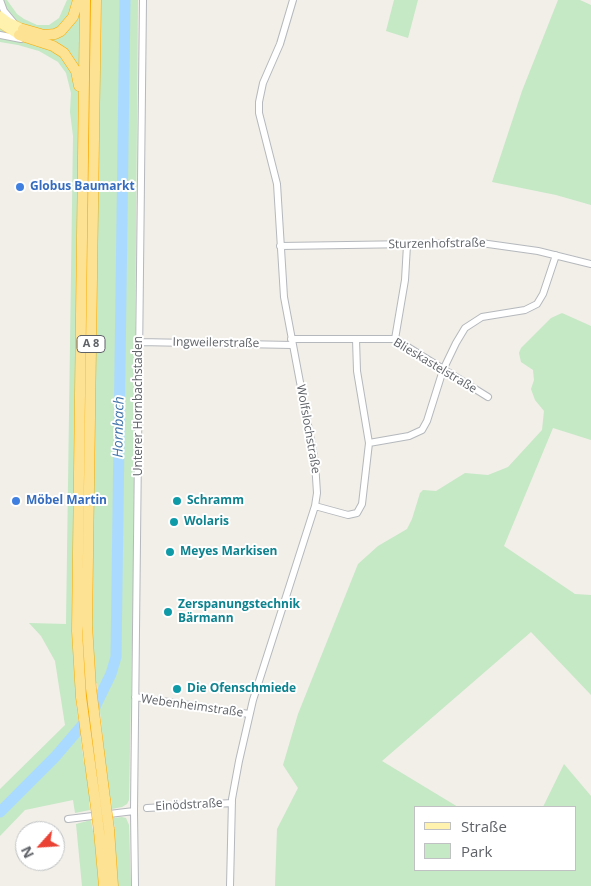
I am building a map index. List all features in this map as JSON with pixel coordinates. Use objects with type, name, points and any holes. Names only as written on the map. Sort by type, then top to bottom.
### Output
[{"type":"highway","points":[[22,33],[44,35],[55,34],[61,31],[72,17],[78,0]]},
{"type":"highway","name":"A 8","points":[[85,0],[77,631],[81,697],[88,757],[100,799]]},
{"type":"highway","name":"A 8","points":[[96,0],[87,616],[91,688],[98,746],[100,799],[113,886]]},
{"type":"highway","points":[[22,33],[54,46],[70,60],[76,71],[83,104]]},
{"type":"highway","name":"A 8","points":[[104,830],[104,886]]},
{"type":"main road","points":[[0,16],[22,33]]},
{"type":"main road","points":[[0,23],[22,33]]},
{"type":"street","points":[[0,0],[4,11],[22,33]]},
{"type":"street","name":"Unterer Hornbachstaden","points":[[135,886],[134,811],[143,0]]},
{"type":"street","name":"Wolfslochstraße","points":[[230,886],[232,803],[235,782],[250,714],[264,664],[315,506],[317,480],[284,296],[277,184],[259,114],[259,102],[263,83],[280,44],[293,0]]},
{"type":"street","points":[[0,34],[22,33]]},
{"type":"street","name":"Sturzenhofstraße","points":[[280,246],[407,245],[481,242],[538,251],[591,264]]},
{"type":"street","points":[[395,339],[405,280],[407,245]]},
{"type":"street","points":[[369,444],[409,436],[422,430],[443,370],[461,334],[482,317],[525,310],[536,304],[543,294],[556,255]]},
{"type":"street","points":[[315,506],[348,515],[357,513],[362,504],[369,444],[357,371],[356,339]]},
{"type":"street","name":"Blieskastelstraße","points":[[292,342],[395,339],[488,397]]},
{"type":"street","name":"Ingweilerstraße","points":[[139,342],[292,342]]},
{"type":"street","name":"Webenheimstraße","points":[[136,697],[250,714]]},
{"type":"street","name":"Einödstraße","points":[[147,808],[232,803]]},
{"type":"street","points":[[68,819],[134,811]]},
{"type":"green space","points":[[0,0],[7,0],[17,14],[24,19],[37,25],[49,25],[59,18],[67,0],[138,0],[133,592],[129,800],[122,807],[112,809],[111,798],[89,801],[90,810],[75,813],[73,800],[25,810],[0,836],[0,789],[65,725],[55,661],[41,636],[29,623],[66,624],[73,136],[70,112],[71,93],[66,73],[58,62],[39,51],[0,42]],"holes":[[[97,683],[103,740],[84,763],[76,702]]]},
{"type":"green space","points":[[394,0],[418,0],[408,38],[386,31]]},
{"type":"green space","points":[[558,0],[580,0],[591,5],[591,205],[556,195],[492,182],[522,91]]},
{"type":"green space","points":[[562,313],[591,326],[591,440],[553,428],[504,546],[575,594],[591,595],[591,695],[531,632],[382,761],[456,806],[414,806],[414,871],[576,871],[576,806],[543,806],[564,764],[591,796],[591,886],[275,886],[277,829],[298,788],[283,765],[298,714],[358,564],[378,546],[407,529],[420,493],[423,490],[436,491],[465,473],[488,475],[508,467],[542,430],[544,411],[535,400],[531,389],[534,380],[533,370],[521,362],[519,353],[521,348],[551,318]]},
{"type":"green space","points":[[113,818],[126,818],[129,825],[131,886],[82,886],[76,824],[91,820],[93,831],[115,829]]},
{"type":"waterway","name":"Hornbach","points":[[0,812],[55,757],[91,715],[111,674],[116,657],[125,0]]},
{"type":"place","name":"Globus Baumarkt","points":[[20,187]]},
{"type":"place","name":"Möbel Martin","points":[[16,501]]},
{"type":"place","name":"Schramm","points":[[177,501]]},
{"type":"place","name":"Wolaris","points":[[174,522]]},
{"type":"place","name":"Meyes Markisen","points":[[170,552]]},
{"type":"place","name":"Zerspanungstechnik Bärmann","points":[[168,612]]},
{"type":"place","name":"Die Ofenschmiede","points":[[177,689]]}]
